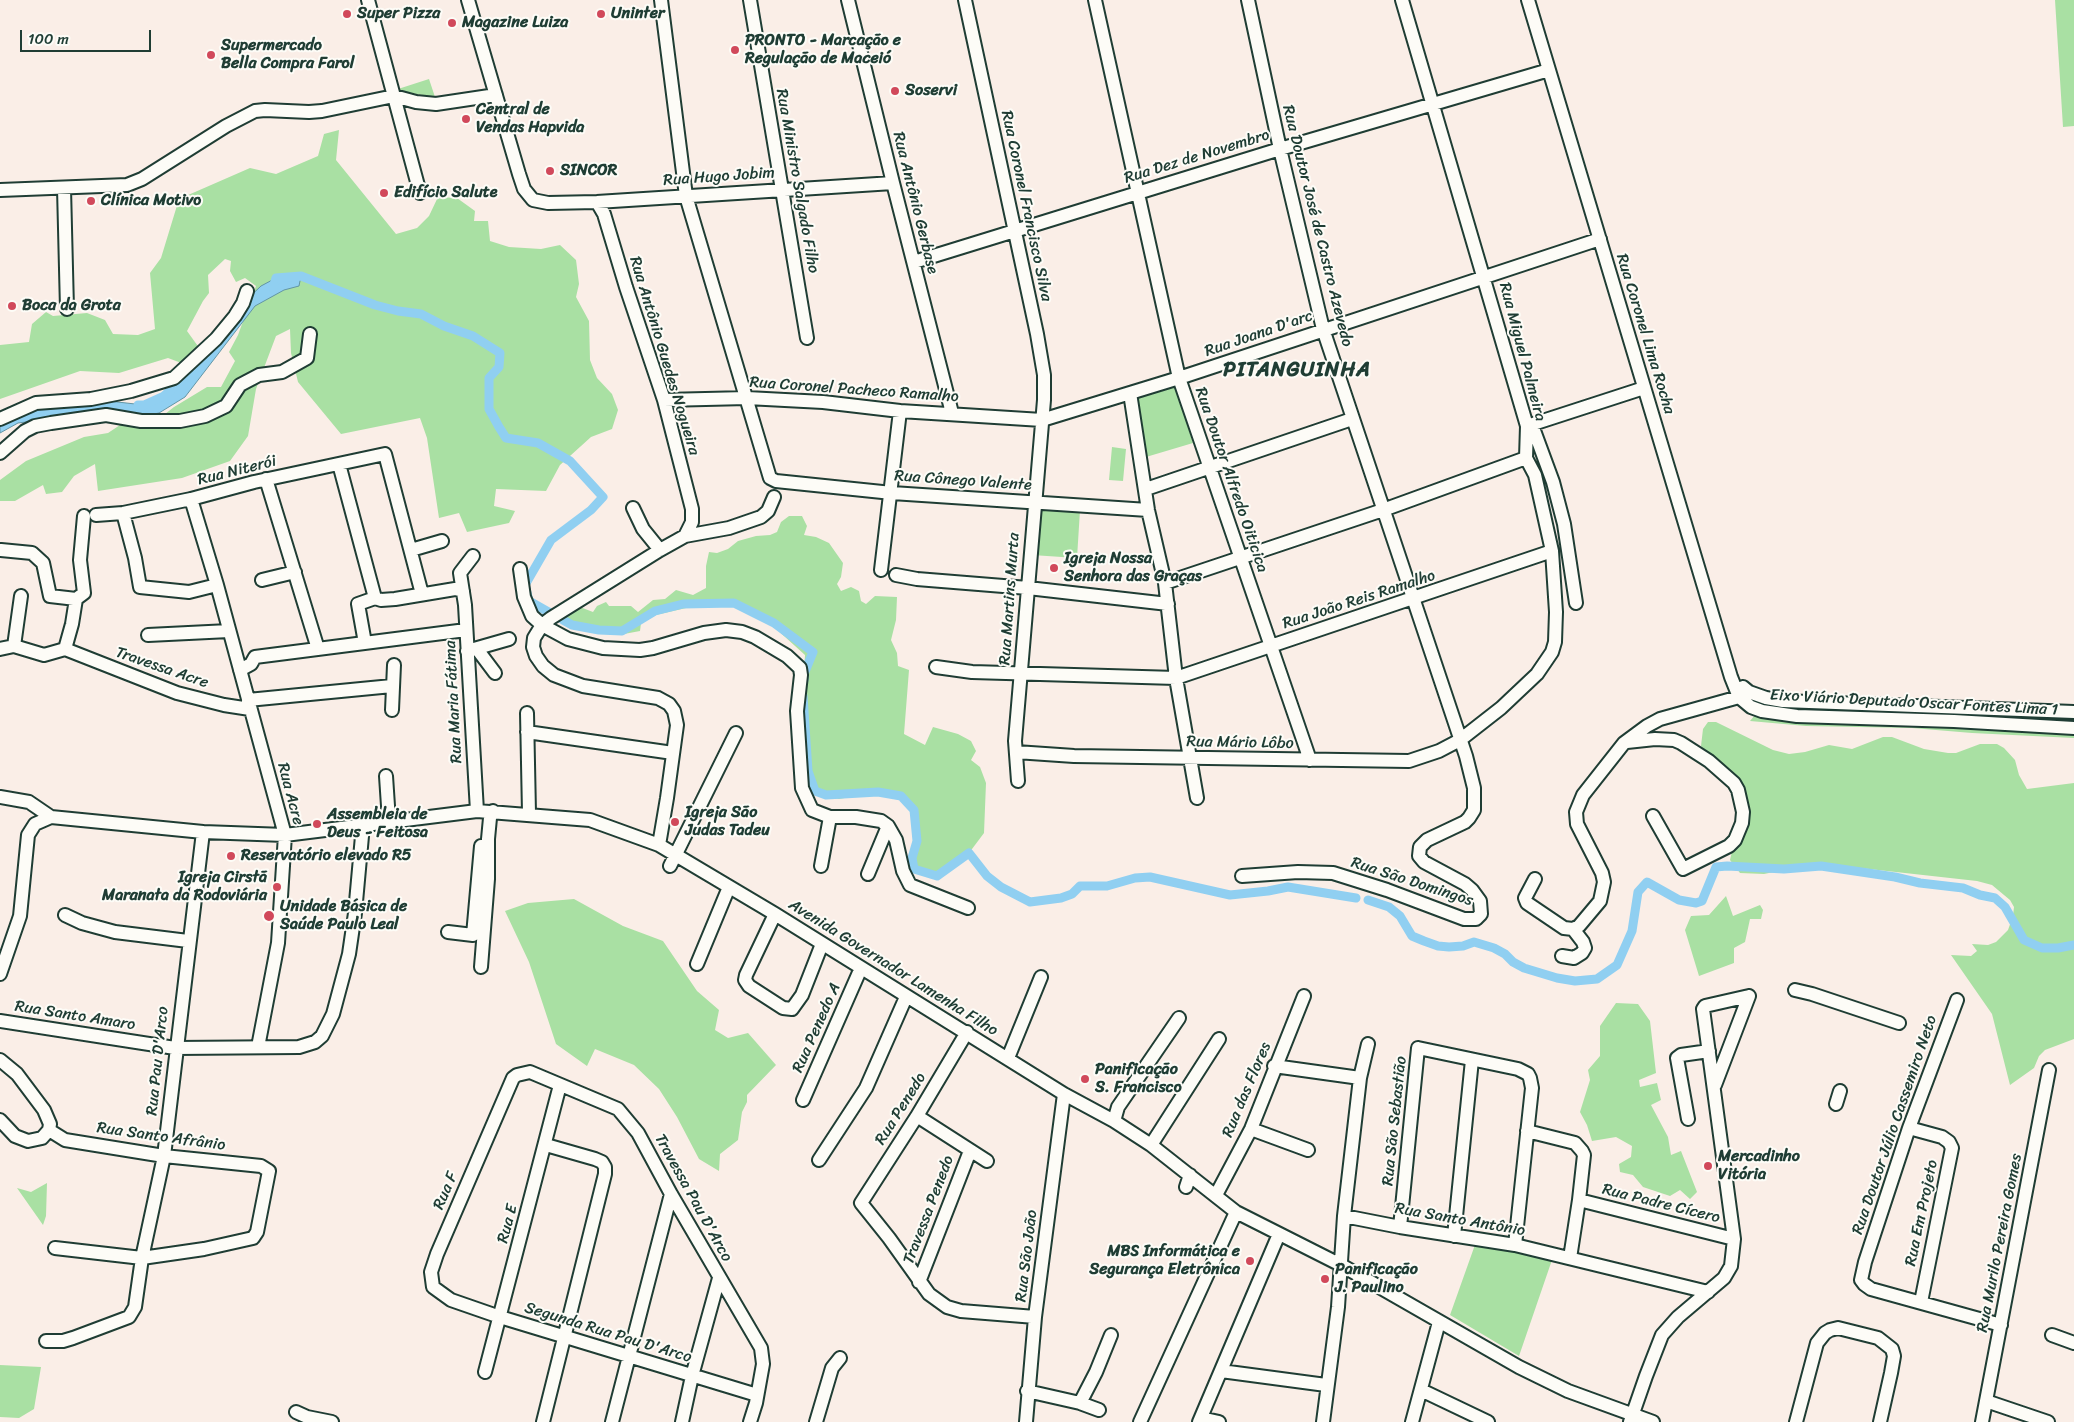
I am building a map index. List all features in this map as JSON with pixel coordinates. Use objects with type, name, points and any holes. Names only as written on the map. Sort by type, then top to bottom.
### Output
[{"type":"street","points":[[368,0],[420,193]]},
{"type":"street","points":[[0,190],[127,185],[142,179],[226,126],[256,111],[322,111],[394,96],[416,102],[445,104],[496,95],[468,0]]},
{"type":"street","points":[[662,0],[686,196],[746,398]]},
{"type":"street","name":"Rua Ministro Salgado Filho","points":[[750,0],[807,338]]},
{"type":"street","name":"Rua Antônio Gerbase","points":[[848,0],[892,183],[952,414]]},
{"type":"street","name":"Rua Coronel Francisco Silva","points":[[966,0],[1037,334],[1044,375],[1042,420]]},
{"type":"street","name":"Rua Doutor Alfredo Oiticica","points":[[1095,0],[1124,162],[1137,193],[1178,378],[1310,760]]},
{"type":"street","name":"Rua Doutor José de Castro Azevedo","points":[[1248,0],[1280,149],[1323,329],[1460,740]]},
{"type":"street","name":"Rua Miguel Palmeira","points":[[1402,0],[1530,425],[1552,482],[1564,524],[1576,604]]},
{"type":"street","name":"Rua Coronel Lima Rocha","points":[[1528,0],[1731,677],[1744,694]]},
{"type":"street","name":"Rua Dez de Novembro","points":[[914,262],[1015,231],[1106,198],[1137,193],[1280,149],[1434,106],[1468,93],[1549,70]]},
{"type":"street","name":"Rua Hugo Jobim","points":[[496,95],[524,189],[533,200],[548,203],[602,201],[892,183]]},
{"type":"street","points":[[399,118],[406,109],[416,102]]},
{"type":"street","points":[[64,188],[67,309]]},
{"type":"street","name":"Rua Antônio Guedes Nogueira","points":[[602,201],[604,214],[626,287],[664,400],[692,509],[692,522],[685,536]]},
{"type":"street","name":"Rua Joana D'arc","points":[[1042,420],[1178,378],[1600,239]]},
{"type":"street","points":[[0,419],[36,403],[91,398],[131,391],[174,378],[216,339],[235,316],[243,303],[247,291]]},
{"type":"street","points":[[0,453],[25,431],[35,426],[50,423],[106,415],[141,421],[180,421],[205,416],[226,406],[240,385],[259,375],[282,372],[307,358],[310,334]]},
{"type":"street","points":[[1530,425],[1644,388]]},
{"type":"street","points":[[1130,393],[1148,510],[1165,583],[1176,678],[1197,798]]},
{"type":"street","name":"Rua Coronel Pacheco Ramalho","points":[[664,400],[746,398],[823,402],[900,411],[1042,420]]},
{"type":"street","name":"Rua Cônego Valente","points":[[746,398],[767,473],[770,478],[776,481],[892,493],[1148,510]]},
{"type":"street","points":[[881,570],[892,493],[900,411]]},
{"type":"street","points":[[1146,489],[1352,419]]},
{"type":"street","name":"Rua Martins Murta","points":[[1018,781],[1015,741],[1042,420]]},
{"type":"street","name":"Rua Miguel Palmeira","points":[[1460,740],[1501,708],[1537,674],[1552,652],[1555,642],[1556,612],[1552,552],[1534,475],[1526,458],[1530,425]]},
{"type":"street","name":"Rua Niterói","points":[[76,599],[84,592],[80,560],[90,516],[123,513],[191,499],[266,479],[386,454],[411,550]]},
{"type":"street","points":[[1165,583],[1382,510],[1526,458]]},
{"type":"street","points":[[339,464],[375,598]]},
{"type":"street","points":[[266,479],[318,649]]},
{"type":"street","points":[[659,846],[673,753],[676,724],[674,711],[669,704],[658,698],[583,686],[554,675],[543,666],[536,656],[533,647],[534,638],[547,621],[660,550],[685,536],[729,528],[761,517],[768,512],[774,497]]},
{"type":"street","name":"Rua Acre","points":[[191,499],[217,585],[285,835],[278,943],[258,1047]]},
{"type":"street","points":[[633,508],[642,528],[660,550]]},
{"type":"street","points":[[123,513],[135,558],[139,586],[189,592],[217,585]]},
{"type":"street","points":[[422,594],[411,550],[442,541]]},
{"type":"street","points":[[0,552],[32,553],[43,563],[50,596],[76,599],[72,624],[64,649],[44,655],[14,646],[0,649]]},
{"type":"street","name":"Rua João Reis Ramalho","points":[[1176,678],[1552,552]]},
{"type":"street","name":"Rua Maria Fátima","points":[[474,556],[460,573],[466,630],[472,650],[484,811]]},
{"type":"street","points":[[520,569],[528,609],[532,616],[547,621],[568,639],[603,648],[624,650],[653,648],[704,633],[726,630],[742,632],[755,637],[787,656],[800,668],[797,710],[802,788],[812,810],[830,816],[856,817],[881,821],[888,826],[896,840],[903,871],[910,885],[968,908]]},
{"type":"street","points":[[262,580],[295,572]]},
{"type":"street","points":[[896,575],[1168,604]]},
{"type":"street","points":[[366,642],[358,604],[375,598],[386,600],[455,589],[463,591]]},
{"type":"street","points":[[14,646],[21,596]]},
{"type":"street","points":[[240,670],[252,664],[255,657],[466,630]]},
{"type":"street","points":[[148,635],[229,631]]},
{"type":"street","points":[[495,672],[472,650],[509,638]]},
{"type":"street","name":"Travessa Acre","points":[[64,649],[177,693],[224,705],[249,705],[392,686]]},
{"type":"street","points":[[392,710],[394,665]]},
{"type":"street","points":[[936,667],[972,672],[1176,678]]},
{"type":"street","points":[[1535,879],[1526,898],[1527,903],[1564,928],[1573,929],[1584,922],[1600,901],[1604,882],[1602,873],[1577,824],[1576,812],[1582,795],[1624,743],[1647,726],[1660,719],[1744,694]]},
{"type":"street","name":"Eixo Viário Deputado Oscar Fontes Lima 1","points":[[1744,694],[1802,703],[2074,712]]},
{"type":"street","name":"Eixo Viário Deputado Oscar Fontes Lima 1","points":[[1744,694],[1751,707],[1762,711],[1796,716],[1954,721],[2074,728]]},
{"type":"street","points":[[527,713],[529,813]]},
{"type":"street","points":[[526,732],[673,753]]},
{"type":"street","points":[[673,860],[736,734]]},
{"type":"street","points":[[1624,743],[1656,739],[1681,743],[1709,761],[1734,783],[1738,790],[1743,812],[1742,823],[1735,840],[1730,846],[1683,869],[1653,816]]},
{"type":"street","name":"Rua Mário Lôbo","points":[[1016,752],[1074,756],[1409,761],[1439,751],[1460,740]]},
{"type":"street","name":"Rua São Domingos","points":[[1242,876],[1298,872],[1333,874],[1387,890],[1464,919],[1472,920],[1480,917],[1481,905],[1472,890],[1465,884],[1424,862],[1420,856],[1420,847],[1427,840],[1465,822],[1474,810],[1474,788],[1460,740]]},
{"type":"street","points":[[386,776],[389,821]]},
{"type":"street","points":[[0,797],[29,802],[46,818],[36,824],[28,835],[20,916],[0,974]]},
{"type":"street","points":[[448,932],[473,935],[484,811]]},
{"type":"street","points":[[481,967],[488,879],[490,818],[484,811]]},
{"type":"street","name":"Avenida Governador Lamenha Filho","points":[[46,818],[203,832],[285,835],[484,811],[529,813],[590,820],[659,846],[673,860],[730,887],[775,914],[1064,1094],[1114,1121],[1151,1145],[1188,1181],[1216,1195],[1236,1212],[1341,1265],[1519,1367],[1631,1419],[1653,1422]]},
{"type":"street","points":[[821,866],[830,816]]},
{"type":"street","name":"Rua Santo Amaro","points":[[0,1021],[176,1048],[304,1046],[315,1042],[322,1036],[333,1014],[349,954],[364,825]]},
{"type":"street","points":[[868,874],[888,826]]},
{"type":"street","name":"Rua Pau D'Arco","points":[[46,1341],[63,1341],[73,1338],[129,1317],[135,1308],[142,1258],[164,1156],[188,941],[203,832]]},
{"type":"street","points":[[697,964],[730,887]]},
{"type":"street","points":[[775,914],[745,980],[749,986],[783,1008],[792,1009],[802,995],[822,944]]},
{"type":"street","points":[[65,915],[82,923],[114,932],[188,941]]},
{"type":"street","points":[[1562,956],[1574,958],[1582,953],[1585,948],[1583,942],[1573,929]]},
{"type":"street","name":"Rua Penedo A","points":[[803,1100],[861,968]]},
{"type":"street","points":[[1008,1058],[1041,977]]},
{"type":"street","points":[[1795,990],[1900,1023]]},
{"type":"street","name":"Rua das Flores","points":[[1216,1195],[1251,1129],[1274,1066],[1304,996]]},
{"type":"street","points":[[1631,1419],[1662,1335],[1674,1321],[1708,1292],[1728,1280],[1734,1239],[1727,1152],[1714,1086],[1704,1008],[1749,996],[1714,1086]]},
{"type":"street","points":[[819,1160],[866,1088],[906,997]]},
{"type":"street","name":"Rua Doutor Júlio Cassemiro Neto","points":[[1921,1302],[1871,1289],[1864,1284],[1861,1275],[1909,1128],[1957,1000]]},
{"type":"street","points":[[1114,1121],[1118,1107],[1179,1018]]},
{"type":"street","name":"Rua Penedo","points":[[919,1282],[889,1238],[861,1203],[917,1116],[967,1032]]},
{"type":"street","points":[[1151,1145],[1219,1039]]},
{"type":"street","points":[[1323,1422],[1326,1385],[1338,1306],[1344,1216],[1360,1078],[1368,1044]]},
{"type":"street","name":"Rua São Sebastião","points":[[1400,1227],[1418,1048],[1472,1060]]},
{"type":"street","points":[[1688,1119],[1676,1061],[1680,1055],[1709,1051]]},
{"type":"street","points":[[0,1060],[16,1074],[44,1110],[50,1124],[49,1130],[42,1138],[28,1141],[16,1136],[0,1120]]},
{"type":"street","points":[[1454,1236],[1472,1060],[1524,1071],[1528,1074],[1532,1083],[1515,1246]]},
{"type":"street","points":[[1274,1066],[1360,1078]]},
{"type":"street","name":"Rua Murilo Pereira Gomes","points":[[1982,1422],[2049,1070]]},
{"type":"street","name":"Travessa Pau D'Arco","points":[[509,1089],[513,1078],[524,1072],[530,1072],[618,1109],[638,1133],[719,1278],[762,1348],[763,1364],[750,1422]]},
{"type":"street","name":"Rua E","points":[[484,1372],[546,1145],[560,1085]]},
{"type":"street","name":"Rua F","points":[[451,1300],[434,1287],[431,1272],[458,1204],[509,1089]]},
{"type":"street","points":[[1836,1104],[1840,1091]]},
{"type":"street","name":"Rua São João","points":[[1026,1422],[1027,1391],[1064,1094]]},
{"type":"street","name":"Travessa Penedo","points":[[917,1116],[987,1162]]},
{"type":"street","name":"Rua Em Projeto","points":[[1909,1128],[1942,1137],[1949,1142],[1952,1148],[1921,1302]]},
{"type":"street","points":[[1251,1129],[1308,1150]]},
{"type":"street","name":"Rua Santo Afrânio","points":[[49,1130],[65,1140],[164,1156],[261,1166],[270,1171],[257,1232],[253,1238],[204,1249],[142,1258]]},
{"type":"street","points":[[1526,1131],[1575,1143],[1584,1155],[1570,1258]]},
{"type":"street","points":[[543,1422],[605,1174],[605,1167],[602,1162],[546,1145]]},
{"type":"street","name":"Travessa Penedo","points":[[919,1282],[970,1151]]},
{"type":"street","points":[[612,1422],[671,1194]]},
{"type":"street","name":"Rua Padre Cícero","points":[[1579,1200],[1734,1239]]},
{"type":"street","points":[[1140,1422],[1236,1212]]},
{"type":"street","name":"Rua Santo Antônio","points":[[1344,1216],[1515,1246],[1708,1292]]},
{"type":"street","points":[[1218,1422],[1200,1420],[1279,1234]]},
{"type":"street","points":[[55,1248],[142,1258]]},
{"type":"street","points":[[682,1422],[692,1376],[719,1278]]},
{"type":"street","points":[[919,1282],[929,1294],[947,1308],[961,1311],[1036,1317]]},
{"type":"street","name":"Segunda Rua Pau D'Arco","points":[[451,1300],[500,1317],[757,1395]]},
{"type":"street","points":[[1921,1302],[2001,1325]]},
{"type":"street","points":[[1412,1422],[1439,1322]]},
{"type":"street","points":[[1796,1422],[1818,1343],[1822,1336],[1830,1330],[1838,1328],[1878,1338],[1892,1349],[1894,1356],[1880,1422]]},
{"type":"street","points":[[1080,1403],[1096,1372],[1111,1335]]},
{"type":"street","points":[[2052,1335],[2074,1343]]},
{"type":"street","points":[[816,1422],[832,1368],[840,1358]]},
{"type":"street","points":[[1221,1371],[1326,1385]]},
{"type":"street","points":[[1421,1390],[1488,1422]]},
{"type":"street","points":[[1027,1391],[1080,1403],[1098,1410]]},
{"type":"street","points":[[1986,1401],[2048,1422]]},
{"type":"street","points":[[296,1412],[307,1417],[332,1422]]},
{"type":"green space","points":[[2055,0],[2074,0],[2074,126],[2063,127]]},
{"type":"green space","points":[[429,79],[435,97],[398,89]]},
{"type":"green space","points":[[339,130],[336,160],[396,234],[417,228],[429,216],[438,197],[457,198],[475,211],[474,221],[488,221],[490,241],[509,247],[541,249],[560,245],[576,260],[579,284],[576,297],[589,321],[590,360],[597,378],[612,394],[618,410],[612,429],[591,437],[560,465],[546,491],[496,489],[494,506],[515,511],[509,523],[467,532],[459,513],[439,518],[427,438],[420,418],[341,434],[298,382],[291,353],[290,329],[276,336],[256,389],[248,436],[230,461],[182,478],[98,491],[95,464],[74,476],[62,492],[46,494],[43,485],[15,501],[0,501],[0,480],[26,461],[84,437],[108,433],[123,423],[147,428],[174,407],[207,387],[221,387],[235,361],[229,352],[238,335],[256,286],[245,278],[236,282],[230,271],[231,261],[225,259],[208,275],[209,293],[187,331],[200,349],[184,364],[168,358],[119,373],[80,371],[0,399],[0,345],[29,342],[32,324],[46,312],[53,316],[87,313],[105,320],[113,334],[138,335],[155,329],[150,273],[161,258],[179,199],[250,168],[276,174],[318,156],[324,134]]},
{"type":"green space","points":[[1175,384],[1193,443],[1146,457],[1137,398]]},
{"type":"green space","points":[[1112,447],[1126,449],[1123,481],[1109,480]]},
{"type":"green space","points":[[1036,507],[1080,510],[1077,558],[1032,555]]},
{"type":"green space","points":[[789,516],[802,516],[807,526],[804,535],[816,537],[829,543],[843,563],[841,577],[837,584],[841,591],[851,587],[859,591],[861,601],[866,604],[875,596],[897,597],[896,620],[891,640],[897,653],[898,666],[909,670],[904,734],[925,745],[933,727],[958,734],[971,741],[976,751],[971,760],[980,767],[986,783],[984,833],[966,857],[937,876],[920,873],[909,864],[915,828],[909,804],[904,799],[878,792],[839,799],[813,795],[805,783],[801,724],[805,655],[774,627],[754,614],[734,606],[712,602],[656,615],[641,623],[640,631],[624,634],[564,623],[551,612],[560,603],[572,604],[593,612],[597,606],[606,602],[609,606],[631,606],[638,612],[653,600],[665,599],[676,590],[693,595],[706,588],[706,566],[709,552],[717,553],[728,549],[738,541],[777,532],[781,522]]},
{"type":"green space","points":[[1755,715],[2074,730],[2074,738],[1912,728],[1806,726],[1750,721]]},
{"type":"green space","points":[[1708,722],[1716,722],[1773,750],[1789,754],[1805,752],[1829,745],[1852,749],[1883,737],[1892,737],[1924,749],[1948,753],[1956,753],[1980,744],[1997,744],[2004,748],[2015,760],[2019,775],[2027,789],[2074,783],[2074,1039],[2045,1050],[2039,1056],[2034,1068],[2010,1085],[1992,1014],[1951,955],[1971,956],[1977,951],[1972,944],[1988,945],[1996,942],[2008,930],[2014,907],[2010,900],[1992,885],[1977,881],[1851,867],[1819,868],[1803,866],[1764,874],[1740,873],[1730,860],[1743,804],[1701,746],[1703,729]]},
{"type":"green space","points":[[1726,896],[1733,916],[1760,905],[1763,910],[1761,919],[1750,919],[1745,942],[1734,948],[1734,963],[1699,976],[1685,930],[1691,916],[1709,915]]},
{"type":"green space","points":[[574,899],[623,926],[663,941],[697,991],[719,1010],[715,1030],[728,1038],[748,1033],[776,1065],[747,1095],[747,1102],[742,1112],[738,1140],[720,1154],[719,1171],[699,1159],[677,1117],[659,1089],[634,1065],[595,1049],[587,1066],[556,1044],[529,962],[505,911],[528,903]]},
{"type":"green space","points":[[1616,1003],[1638,1004],[1650,1021],[1656,1073],[1639,1080],[1640,1087],[1657,1083],[1661,1100],[1651,1105],[1668,1137],[1671,1155],[1681,1151],[1697,1192],[1690,1199],[1680,1190],[1670,1196],[1643,1187],[1633,1175],[1620,1172],[1619,1164],[1631,1157],[1632,1146],[1616,1137],[1592,1141],[1580,1112],[1590,1080],[1588,1070],[1600,1056],[1600,1026]]},
{"type":"green space","points":[[47,1183],[46,1216],[43,1225],[17,1188],[31,1192]]},
{"type":"green space","points":[[1476,1242],[1553,1257],[1519,1356],[1450,1315]]},
{"type":"green space","points":[[0,1365],[41,1367],[34,1409],[19,1418],[0,1417]]},
{"type":"water","points":[[301,276],[299,286],[284,290],[255,306],[185,397],[159,413],[143,416],[50,419],[18,423],[0,433],[0,422],[20,410],[91,399],[144,405],[164,397],[187,376],[243,303],[261,286],[276,278]]},
{"type":"waterway","points":[[273,288],[276,278],[301,276],[375,305],[421,314],[444,326],[473,336],[500,353],[499,367],[489,378],[489,409],[506,438],[538,443],[570,461],[603,497],[591,510],[551,540],[525,585],[529,601],[559,618]]},
{"type":"waterway","points":[[138,405],[144,405],[164,396],[187,376],[196,363]]},
{"type":"waterway","points":[[563,620],[572,625],[599,630],[622,631],[655,611],[683,604],[734,603],[774,623],[813,652],[804,674],[804,680]]},
{"type":"waterway","points":[[803,696],[808,771],[815,791],[826,795],[878,792],[901,796],[914,810],[917,841],[912,858],[914,869],[937,876],[969,853],[987,876],[1001,887],[1030,902],[1061,898],[1072,894],[1080,886],[1107,886],[1135,878],[1150,877],[1230,895],[1288,887],[1356,898]]},
{"type":"waterway","points":[[1368,900],[1389,907],[1400,916],[1412,936],[1424,941],[1438,946],[1449,947],[1463,946],[1474,942],[1494,948],[1524,968],[1557,978],[1575,981],[1597,979],[1617,965],[1632,931],[1638,892],[1647,882],[1679,900],[1696,903],[1702,901],[1716,867],[1727,866],[1784,869],[1821,866],[1895,877],[1920,883],[1963,888],[1980,895],[1995,898],[2005,907],[2024,940],[2042,948],[2074,945]]},
{"type":"place","name":"Super Pizza","points":[[347,14]]},
{"type":"place","name":"Uninter","points":[[601,14]]},
{"type":"place","name":"Magazine Luiza","points":[[452,23]]},
{"type":"place","name":"PRONTO - Marcação e Regulação de Maceió","points":[[735,50]]},
{"type":"place","name":"Supermercado Bella Compra Farol","points":[[211,55]]},
{"type":"place","name":"Soservi","points":[[895,91]]},
{"type":"place","name":"Central de Vendas Hapvida","points":[[466,119]]},
{"type":"place","name":"SINCOR","points":[[550,171]]},
{"type":"place","name":"Edifício Salute","points":[[384,193]]},
{"type":"place","name":"Clínica Motivo","points":[[91,201]]},
{"type":"place","name":"Boca da Grota","points":[[12,306]]},
{"type":"place","name":"Igreja Nossa Senhora das Graças","points":[[1054,568]]},
{"type":"place","name":"Igreja São Judas Tadeu","points":[[675,822]]},
{"type":"place","name":"Assembleia de Deus - Feitosa","points":[[317,824]]},
{"type":"place","name":"Reservatório elevado R5","points":[[231,856]]},
{"type":"place","name":"Igreja Cirstã Maranata da Rodoviária","points":[[277,887]]},
{"type":"place","name":"Unidade Básica de Saúde Paulo Leal","points":[[269,916]]},
{"type":"place","name":"Panificação S. Francisco","points":[[1085,1079]]},
{"type":"place","name":"Mercadinho Vitória","points":[[1708,1166]]},
{"type":"place","name":"MBS Informática e Segurança Eletrônica","points":[[1250,1261]]},
{"type":"place","name":"Panificação J. Paulino","points":[[1325,1279]]},
{"type":"district","name":"PITANGUINHA","points":[[1297,371]]}]
